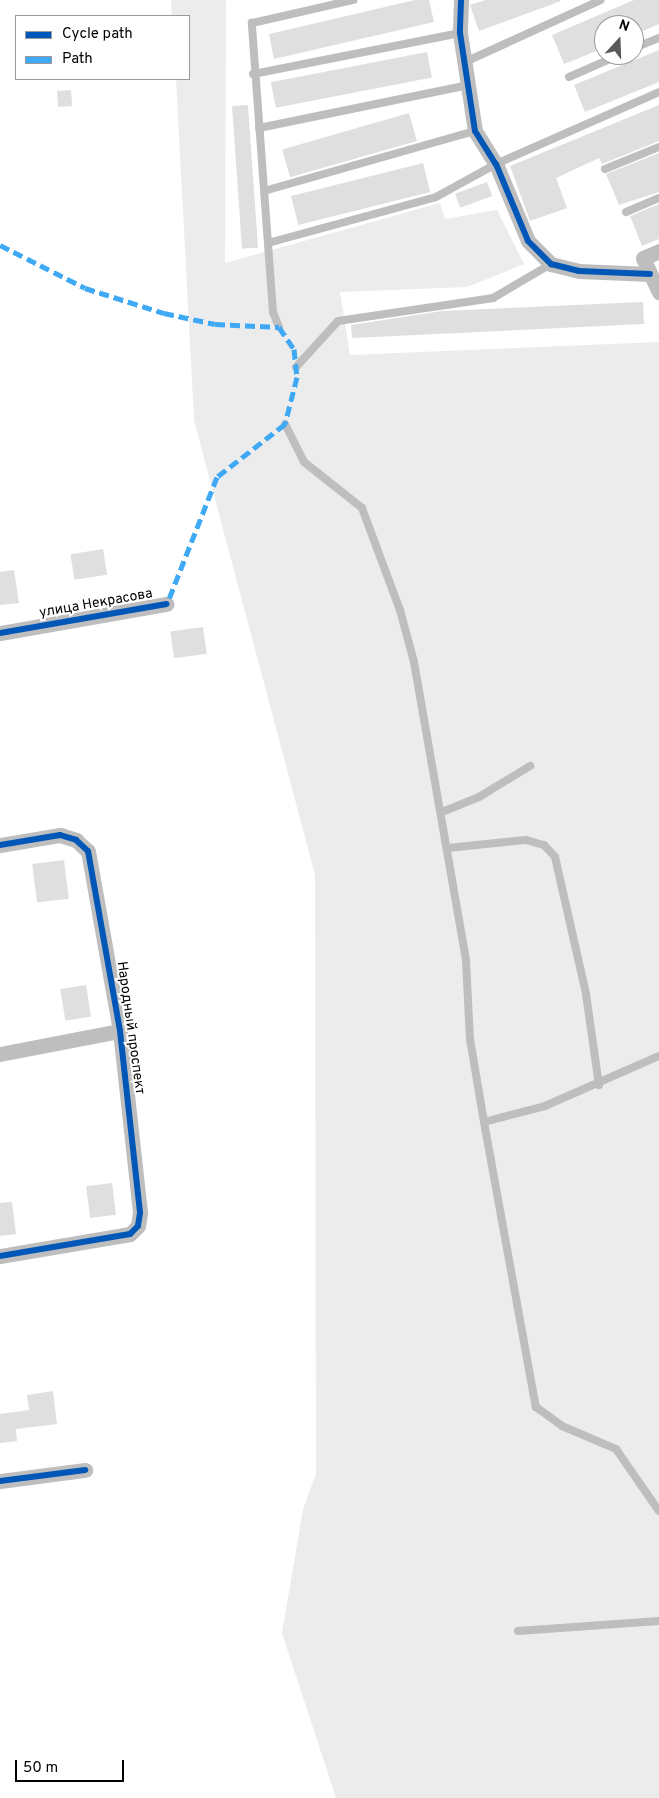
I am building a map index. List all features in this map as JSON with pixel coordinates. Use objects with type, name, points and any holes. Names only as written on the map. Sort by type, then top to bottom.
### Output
[{"type":"street","points":[[461,0],[460,33],[475,131],[496,164],[528,242],[552,264],[579,271],[650,274]]},
{"type":"street","points":[[659,251],[643,258],[659,293]]},
{"type":"street","name":"улица Некрасова","points":[[0,633],[167,604]]},
{"type":"street","name":"Народный проспект","points":[[0,845],[60,836],[76,840],[88,851],[120,1031],[138,1226],[130,1234],[0,1256]]},
{"type":"street","points":[[0,1054],[120,1031]]},
{"type":"street","points":[[0,1481],[85,1470]]},
{"type":"lane","points":[[279,327],[273,312],[253,74],[252,23],[353,0]]},
{"type":"lane","points":[[465,62],[601,0]]},
{"type":"lane","points":[[253,74],[460,33]]},
{"type":"lane","points":[[644,44],[659,38]]},
{"type":"lane","points":[[569,77],[596,65]]},
{"type":"lane","points":[[259,128],[469,85]]},
{"type":"lane","points":[[268,243],[436,196],[496,164],[659,92]]},
{"type":"lane","points":[[264,191],[475,131]]},
{"type":"lane","points":[[605,169],[659,147]]},
{"type":"lane","points":[[626,212],[659,198]]},
{"type":"lane","points":[[296,367],[338,321],[493,298],[552,264]]},
{"type":"lane","points":[[285,424],[304,462],[362,508],[402,619],[442,812],[484,1122],[536,1407],[562,1426],[616,1449],[659,1511]]},
{"type":"lane","points":[[442,812],[479,797],[530,766]]},
{"type":"lane","points":[[448,848],[526,840],[544,845],[555,857],[586,994],[599,1085]]},
{"type":"lane","points":[[484,1122],[545,1106],[599,1085],[659,1056]]},
{"type":"lane","points":[[518,1631],[659,1621]]},
{"type":"shaded area","points":[[171,0],[226,0],[225,263],[440,203],[445,219],[497,210],[524,264],[467,287],[340,292],[350,355],[659,342],[659,1798],[336,1798],[282,1633],[303,1509],[316,1474],[315,875],[194,420],[176,80],[190,80],[190,15],[172,15]]},
{"type":"building","points":[[415,0],[429,0],[434,22],[274,59],[269,34]]},
{"type":"building","points":[[485,0],[561,1],[479,31],[470,5]]},
{"type":"building","points":[[634,0],[659,0],[659,24],[644,31],[644,15],[599,15]]},
{"type":"building","points":[[594,17],[594,52],[564,64],[552,35]]},
{"type":"building","points":[[659,50],[659,82],[585,112],[574,85],[623,65],[644,65],[644,56]]},
{"type":"building","points":[[427,52],[432,78],[276,108],[271,82]]},
{"type":"building","points":[[71,90],[72,106],[58,107],[57,91]]},
{"type":"building","points":[[248,105],[258,248],[242,249],[232,106]]},
{"type":"building","points":[[659,105],[659,141],[602,164],[599,158],[556,178],[567,208],[530,221],[510,166]]},
{"type":"building","points":[[409,113],[417,141],[290,177],[282,149]]},
{"type":"building","points":[[659,153],[659,192],[619,205],[606,174]]},
{"type":"building","points":[[423,163],[430,192],[298,225],[291,196]]},
{"type":"building","points":[[487,182],[492,196],[460,208],[455,194]]},
{"type":"building","points":[[659,204],[659,239],[642,246],[630,216]]},
{"type":"building","points":[[643,302],[644,324],[352,338],[351,325],[442,311]]},
{"type":"building","points":[[103,549],[107,575],[74,580],[70,554]]},
{"type":"building","points":[[14,570],[19,603],[0,605],[0,572]]},
{"type":"building","points":[[203,627],[207,654],[174,658],[170,632]]},
{"type":"building","points":[[64,860],[69,899],[37,903],[32,864]]},
{"type":"building","points":[[86,985],[91,1017],[65,1021],[60,989]]},
{"type":"building","points":[[112,1183],[116,1215],[90,1218],[86,1186]]},
{"type":"building","points":[[12,1202],[16,1234],[0,1236],[0,1203]]},
{"type":"building","points":[[53,1391],[57,1424],[16,1429],[17,1441],[0,1443],[0,1414],[29,1410],[27,1395]]},
{"type":"marked path","points":[[0,245],[85,288],[164,313],[215,324],[279,327],[294,349],[297,377],[285,424],[217,477],[167,604]]},
{"type":"cycle path","points":[[461,0],[460,33],[475,131],[496,164],[528,241],[551,264],[579,271],[650,274]]},
{"type":"cycle path","points":[[0,633],[167,604]]},
{"type":"cycle path","points":[[0,845],[60,835],[76,840],[88,851],[120,1031],[140,1213],[138,1226],[130,1234],[0,1256]]},
{"type":"cycle path","points":[[0,1481],[85,1470]]}]
